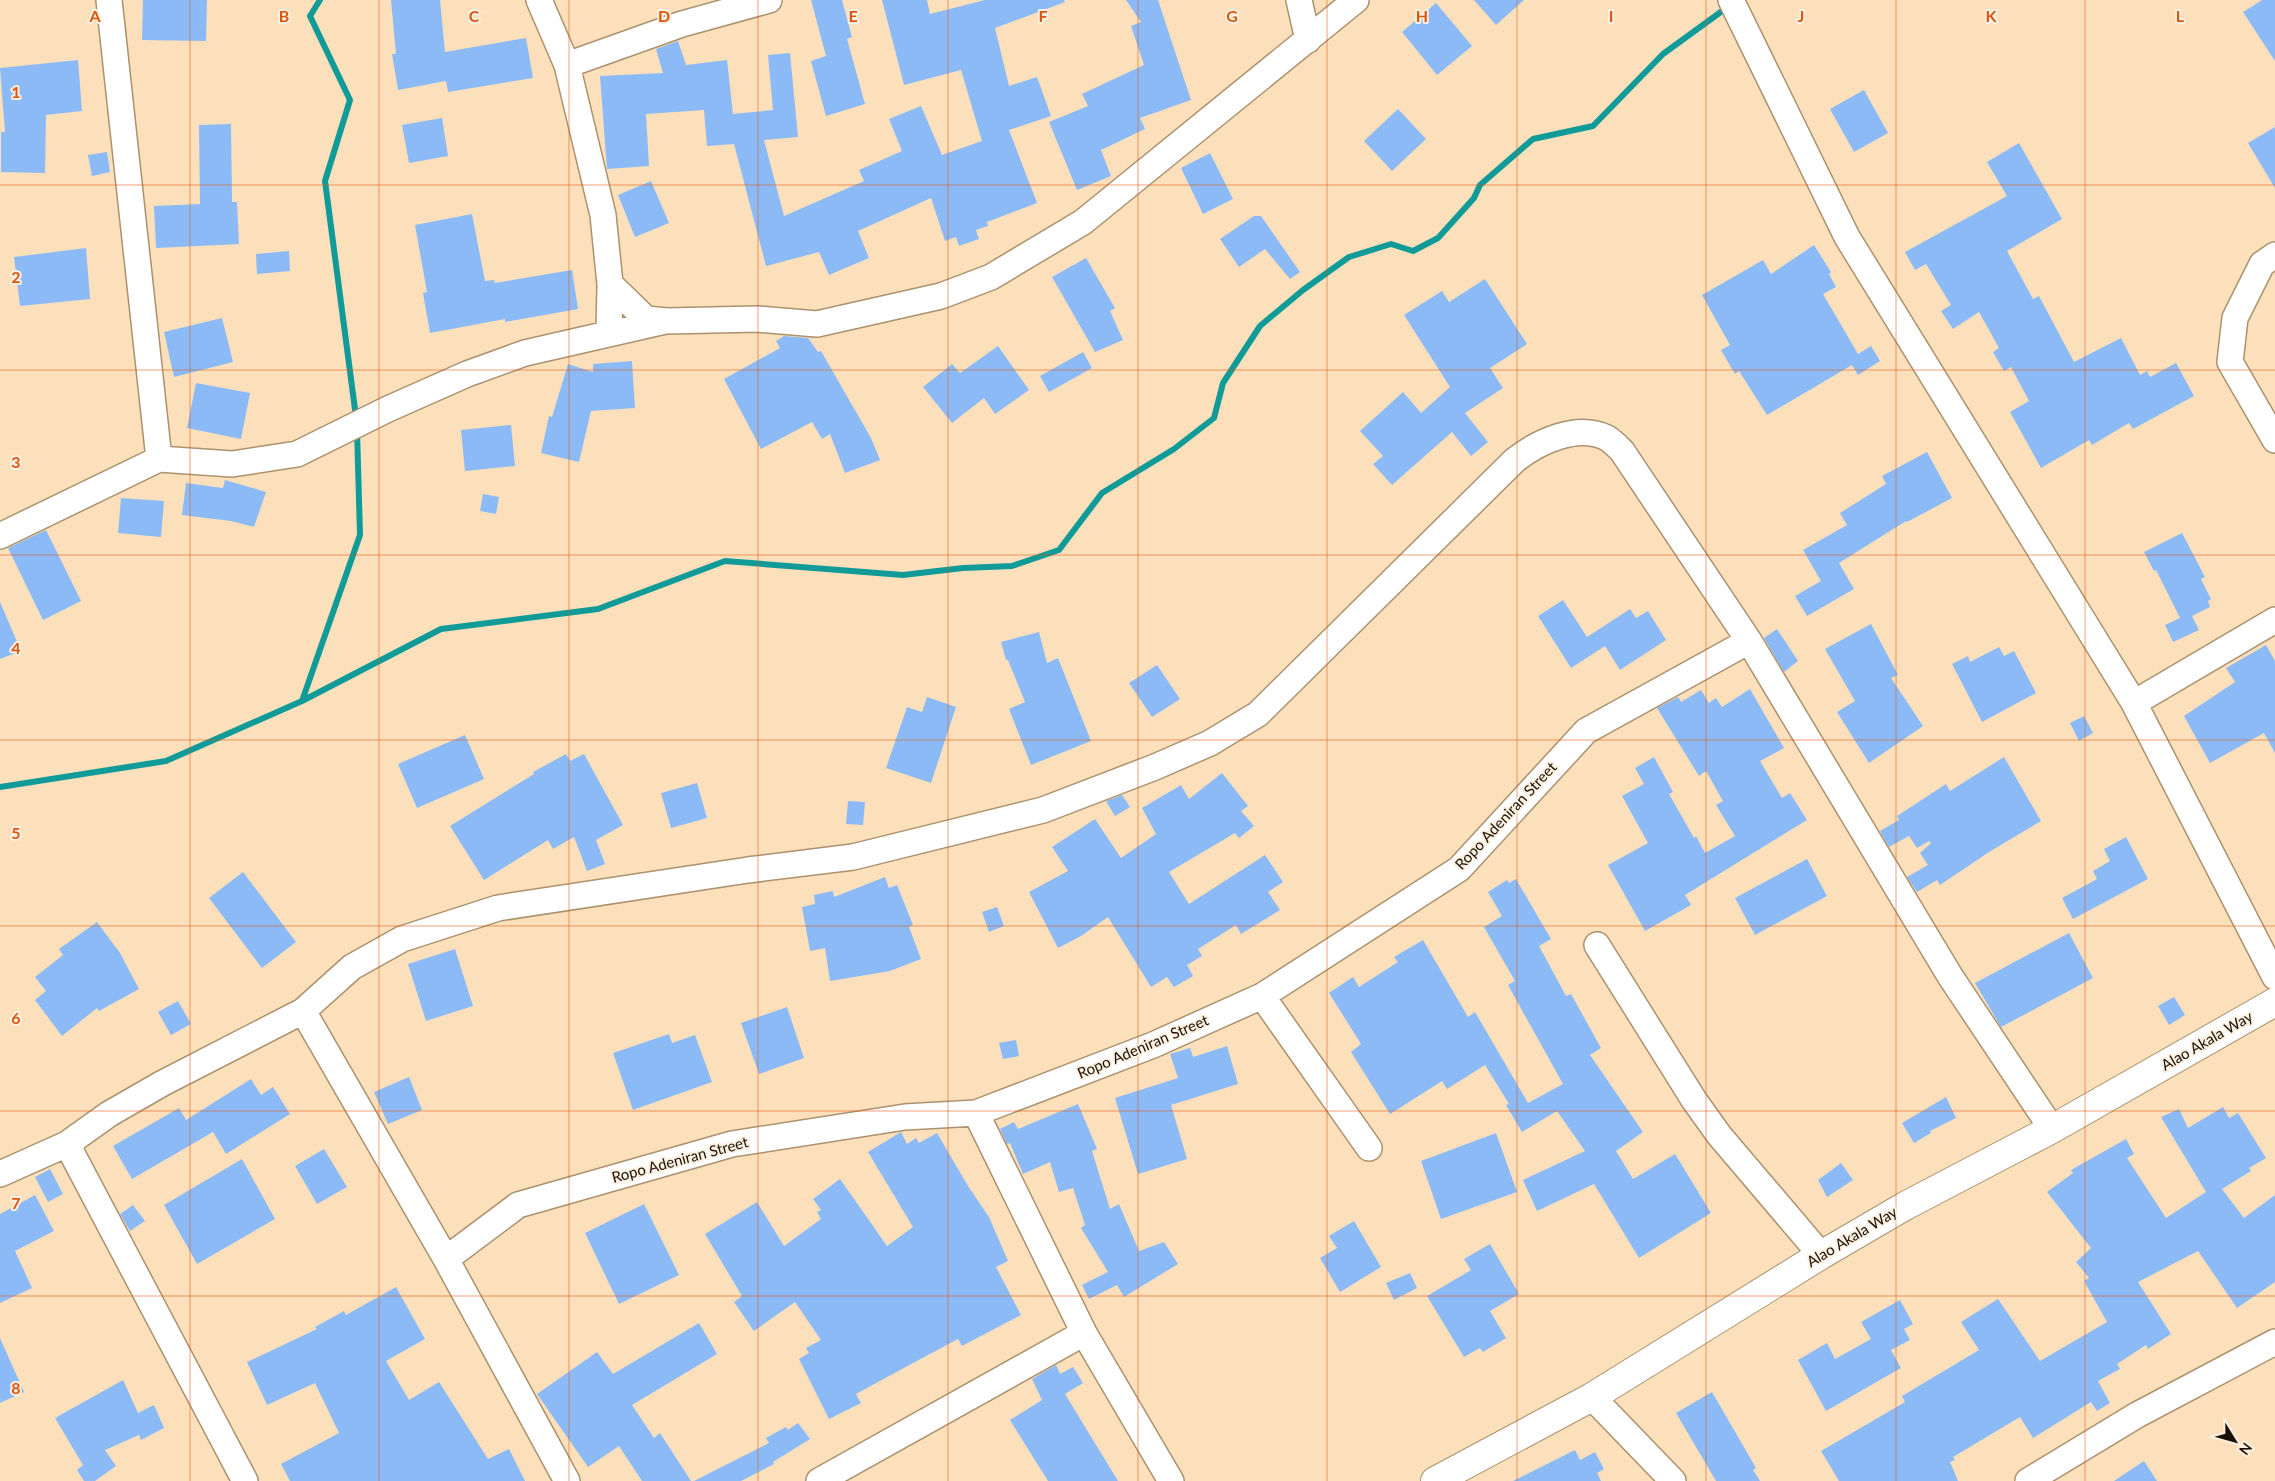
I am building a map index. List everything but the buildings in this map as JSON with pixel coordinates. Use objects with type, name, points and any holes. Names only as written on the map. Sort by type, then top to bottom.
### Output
[{"type":"street","points":[[109,0],[158,459]]},
{"type":"street","points":[[539,0],[567,65],[603,215],[610,284],[610,333]]},
{"type":"street","points":[[567,65],[682,24],[769,0]]},
{"type":"street","points":[[1299,0],[1308,40]]},
{"type":"street","points":[[610,284],[646,318],[667,321],[757,319],[817,324],[941,296],[991,276],[1083,222],[1356,0]]},
{"type":"street","points":[[1731,0],[1847,237],[2134,703],[2275,977]]},
{"type":"street","points":[[2275,255],[2262,264],[2234,318],[2230,362],[2275,440]]},
{"type":"street","points":[[0,536],[158,459],[232,464],[297,454],[388,409],[467,374],[525,353],[667,321]]},
{"type":"street","points":[[0,1174],[67,1144],[109,1114],[163,1083],[303,1011],[352,967],[402,939],[498,908],[739,871],[853,857],[1043,810],[1155,767],[1210,743],[1258,714],[1515,460],[1532,447],[1550,439],[1570,434],[1597,434],[1609,439],[1622,451],[1749,641],[1950,976],[2052,1129]]},
{"type":"street","points":[[2134,703],[2275,620]]},
{"type":"street","name":"Ropo Adeniran Street","points":[[446,1259],[518,1205],[732,1144],[905,1116],[976,1113],[1154,1045],[1262,996],[1459,869],[1586,731],[1749,641]]},
{"type":"street","points":[[1597,945],[1694,1100],[1719,1135],[1821,1255]]},
{"type":"street","points":[[1262,996],[1369,1148]]},
{"type":"street","name":"Alao Akala Way","points":[[1435,1481],[1592,1398],[1821,1255],[1905,1206],[2052,1129],[2275,1002]]},
{"type":"street","points":[[303,1011],[446,1259],[567,1481]]},
{"type":"street","points":[[976,1113],[1084,1333],[1171,1481]]},
{"type":"street","points":[[67,1144],[245,1481]]},
{"type":"street","points":[[819,1481],[1084,1333]]},
{"type":"street","points":[[2028,1481],[2137,1415],[2275,1342]]},
{"type":"street","points":[[1592,1398],[1673,1481]]},
{"type":"waterway","points":[[320,0],[310,16],[350,100],[325,181],[356,417]]},
{"type":"waterway","points":[[0,787],[166,761],[302,701],[441,629],[598,609],[725,561],[903,575],[963,568],[1012,566],[1059,550],[1102,493],[1174,449],[1214,418],[1223,383],[1260,326],[1303,290],[1349,257],[1391,244],[1413,251],[1438,238],[1474,198],[1480,185],[1533,139],[1593,126],[1663,54],[1729,6]]},
{"type":"waterway","points":[[302,701],[360,535],[357,430]]}]
